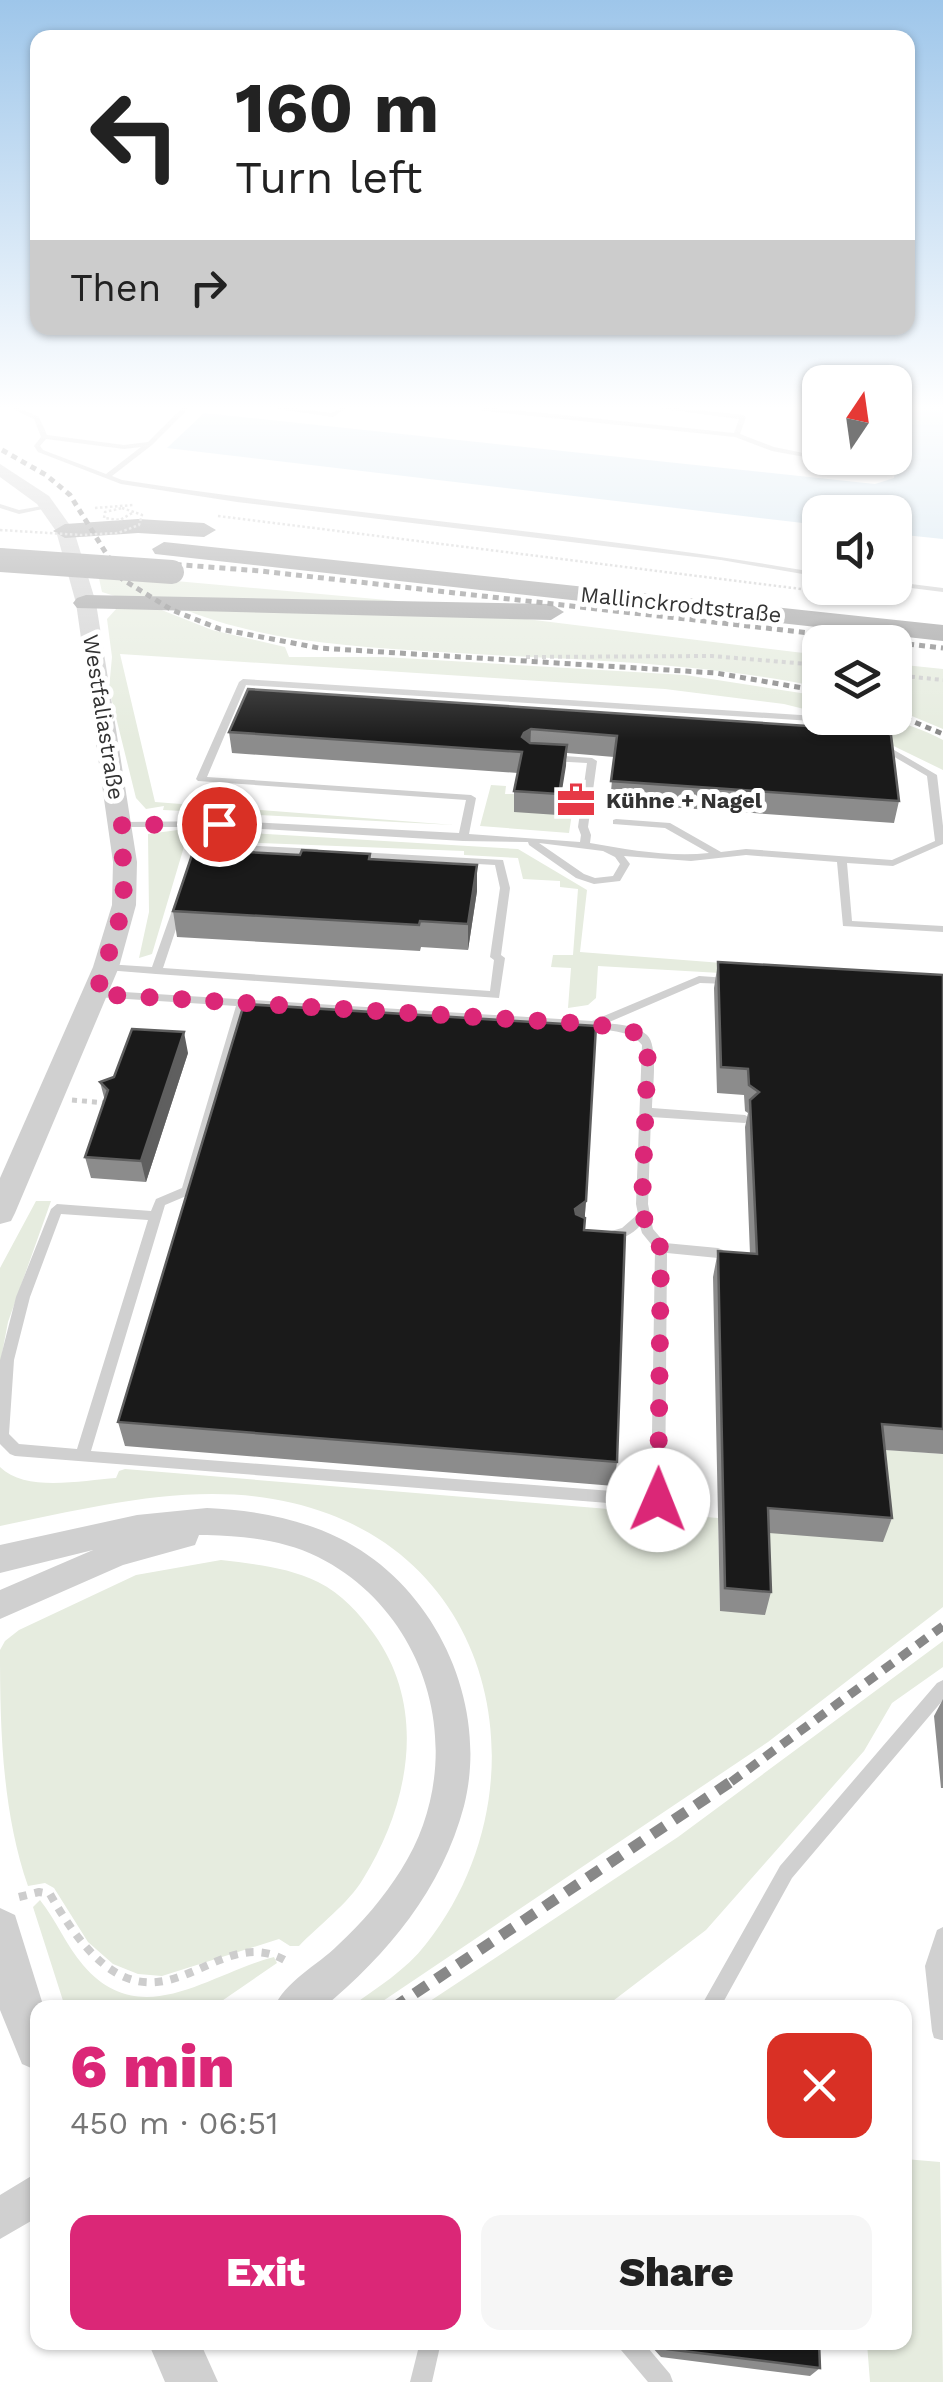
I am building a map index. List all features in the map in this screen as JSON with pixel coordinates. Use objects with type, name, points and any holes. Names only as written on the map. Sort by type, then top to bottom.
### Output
[{"type":"highway","points":[[64,531],[138,526],[192,528],[336,549],[562,602]]},
{"type":"highway","name":"Mallinckrodtstraße","points":[[0,539],[168,561],[562,602],[943,634]]},
{"type":"highway","name":"Mallinckrodtstraße","points":[[0,560],[168,561]]},
{"type":"highway","points":[[86,603],[562,602]]},
{"type":"highway","name":"Mallinckrodtstraße","points":[[562,602],[802,641]]},
{"type":"highway","points":[[912,654],[943,658]]},
{"type":"street","name":"Westfaliastraße","points":[[0,1213],[96,994],[124,905],[122,825],[86,603],[64,531],[55,518]]},
{"type":"street","points":[[0,1605],[119,1553],[232,1524]]},
{"type":"street","points":[[0,1559],[141,1527],[232,1524],[274,1528],[321,1542],[388,1586],[422,1629],[450,1703],[454,1762],[442,1822],[430,1854],[388,1919],[351,1959],[302,2000]]},
{"type":"street","points":[[10,1913],[18,1999],[30,2028]]},
{"type":"street","points":[[0,2220],[30,2198]]},
{"type":"street","points":[[177,2350],[192,2382]]},
{"type":"lane","points":[[389,518],[721,558],[802,572]]},
{"type":"lane","points":[[912,586],[943,590]]},
{"type":"lane","points":[[122,825],[194,822],[463,838],[532,842],[691,858],[746,852],[893,863],[940,842],[932,775],[868,738],[813,718],[243,682],[201,779],[471,798],[463,838]]},
{"type":"lane","points":[[545,758],[592,761],[584,846]]},
{"type":"lane","points":[[616,822],[667,826],[720,855]]},
{"type":"lane","points":[[532,842],[594,882],[616,878],[623,872],[626,864],[614,852]]},
{"type":"lane","points":[[106,967],[495,995],[500,958],[495,957],[505,888],[499,862],[199,846],[187,882]]},
{"type":"lane","points":[[842,859],[847,924],[943,929]]},
{"type":"lane","points":[[156,971],[181,900]]},
{"type":"lane","points":[[592,1024],[699,979],[736,982]]},
{"type":"lane","points":[[96,994],[592,1024],[630,1030],[644,1038],[644,1215],[646,1230],[661,1248],[658,1500],[15,1450],[2,1436],[8,1360],[23,1297],[57,1210],[156,1216]]},
{"type":"lane","points":[[82,1456],[160,1202],[187,1191],[242,1003]]},
{"type":"lane","points":[[645,1112],[745,1119]]},
{"type":"lane","points":[[584,1236],[626,1232],[644,1215]]},
{"type":"lane","points":[[661,1248],[718,1253]]},
{"type":"lane","points":[[713,2000],[786,1872],[943,1688]]},
{"type":"lane","points":[[940,2031],[934,1966],[943,1936]]},
{"type":"lane","points":[[420,2382],[429,2350]]},
{"type":"lane","points":[[636,2350],[662,2382]]},
{"type":"path","points":[[0,530],[118,533],[139,525],[141,518]]},
{"type":"path","points":[[239,518],[802,589]]},
{"type":"path","points":[[526,657],[712,656],[802,664]]},
{"type":"path","points":[[912,676],[943,680]]},
{"type":"path","points":[[50,1098],[111,1104]]},
{"type":"path","points":[[10,1913],[38,1892],[50,1894],[80,1943],[102,1966],[125,1979],[150,1985],[183,1979],[260,1948],[280,1953],[288,1962]]},
{"type":"shaded area","points":[[98,574],[442,605],[121,598],[102,592]]},
{"type":"shaded area","points":[[154,607],[212,630],[285,647],[289,657],[384,657],[685,675],[802,693],[802,708],[665,689],[120,654],[155,802],[454,825],[163,810],[164,806],[146,809],[136,798],[109,689],[112,657],[107,619],[117,608]]},
{"type":"shaded area","points":[[178,607],[518,618],[802,653],[802,684],[678,667],[340,644],[274,635]]},
{"type":"shaded area","points":[[912,666],[943,669],[943,729],[912,716]]},
{"type":"shaded area","points":[[912,727],[929,733],[943,740],[943,770],[871,735],[912,735]]},
{"type":"shaded area","points":[[491,785],[506,786],[505,794],[575,794],[569,833],[480,826]]},
{"type":"shaded area","points":[[185,829],[518,849],[587,890],[580,952],[827,971],[943,975],[943,986],[598,966],[596,998],[588,1005],[568,1008],[571,968],[551,967],[553,955],[573,955],[578,889],[560,887],[560,881],[523,879],[518,858],[464,855],[464,851],[186,840],[152,954],[139,958],[149,912],[148,834]]},
{"type":"shaded area","points":[[36,1201],[51,1201],[8,1322],[0,1364],[0,1268]]},
{"type":"shaded area","points":[[874,1449],[943,1454],[943,1607],[768,1742],[384,2000],[359,2000],[400,1970],[426,1944],[461,1888],[483,1827],[492,1764],[487,1701],[468,1642],[435,1590],[389,1546],[329,1514],[247,1495],[165,1496],[0,1526],[0,1467],[24,1480],[39,1482],[116,1478],[125,1469],[718,1518],[720,1611],[761,1532]]},
{"type":"shaded area","points":[[221,1560],[307,1577],[342,1598],[368,1626],[391,1663],[402,1694],[406,1757],[401,1789],[392,1820],[363,1879],[299,1946],[279,1939],[162,1976],[138,1974],[113,1964],[88,1942],[54,1888],[45,1883],[28,1886],[8,1799],[0,1650],[19,1630],[136,1575]]},
{"type":"shaded area","points":[[943,1641],[943,1667],[892,1703],[864,1751],[706,1930],[614,2000],[432,2000],[678,1837]]},
{"type":"shaded area","points":[[40,1900],[83,1965],[105,1985],[128,1995],[176,1993],[274,1957],[277,1963],[223,2000],[63,2000],[33,1907]]},
{"type":"shaded area","points":[[912,2160],[940,2162],[943,2382],[870,2382],[868,2350],[912,2350]]},
{"type":"water","points":[[762,518],[802,518],[802,523]]},
{"type":"water","points":[[912,518],[943,518],[943,539],[912,536]]},
{"type":"building","points":[[248,689],[802,726],[802,735],[891,735],[899,801],[611,781],[617,736],[531,729],[524,733],[522,737],[530,743],[567,745],[559,794],[514,791],[522,752],[229,732]]},
{"type":"building","points":[[194,849],[300,855],[302,850],[370,854],[369,859],[477,865],[468,924],[420,921],[419,925],[173,911]]},
{"type":"building","points":[[718,962],[943,975],[943,1429],[882,1424],[892,1518],[768,1508],[771,1592],[725,1588],[718,1251],[757,1254],[750,1100],[759,1092],[749,1085],[748,1069],[721,1067]]},
{"type":"building","points":[[244,1004],[596,1026],[586,1201],[575,1209],[576,1214],[585,1218],[584,1230],[625,1233],[617,1462],[118,1422]]},
{"type":"building","points":[[132,1029],[184,1032],[141,1161],[85,1157],[108,1090],[100,1082],[114,1077]]},
{"type":"building","points":[[675,2350],[819,2350],[820,2368]]},
{"type":"railway","points":[[84,518],[110,559]]},
{"type":"railway","points":[[0,551],[110,559]]},
{"type":"railway","points":[[110,559],[261,571],[943,648]]},
{"type":"railway","points":[[110,559],[122,579],[172,610],[220,629],[319,648],[716,673],[802,688]]},
{"type":"railway","points":[[912,721],[943,734]]},
{"type":"railway","points":[[731,1782],[943,1626]]},
{"type":"railway","points":[[405,2000],[735,1779]]},
{"type":"place","name":"Kühne + Nagel","points":[[576,800]]},
{"type":"route","points":[[219,824],[122,825],[124,905],[96,994],[592,1024],[630,1030],[644,1038],[648,1045],[642,1204],[646,1230],[661,1248],[658,1500]]}]
